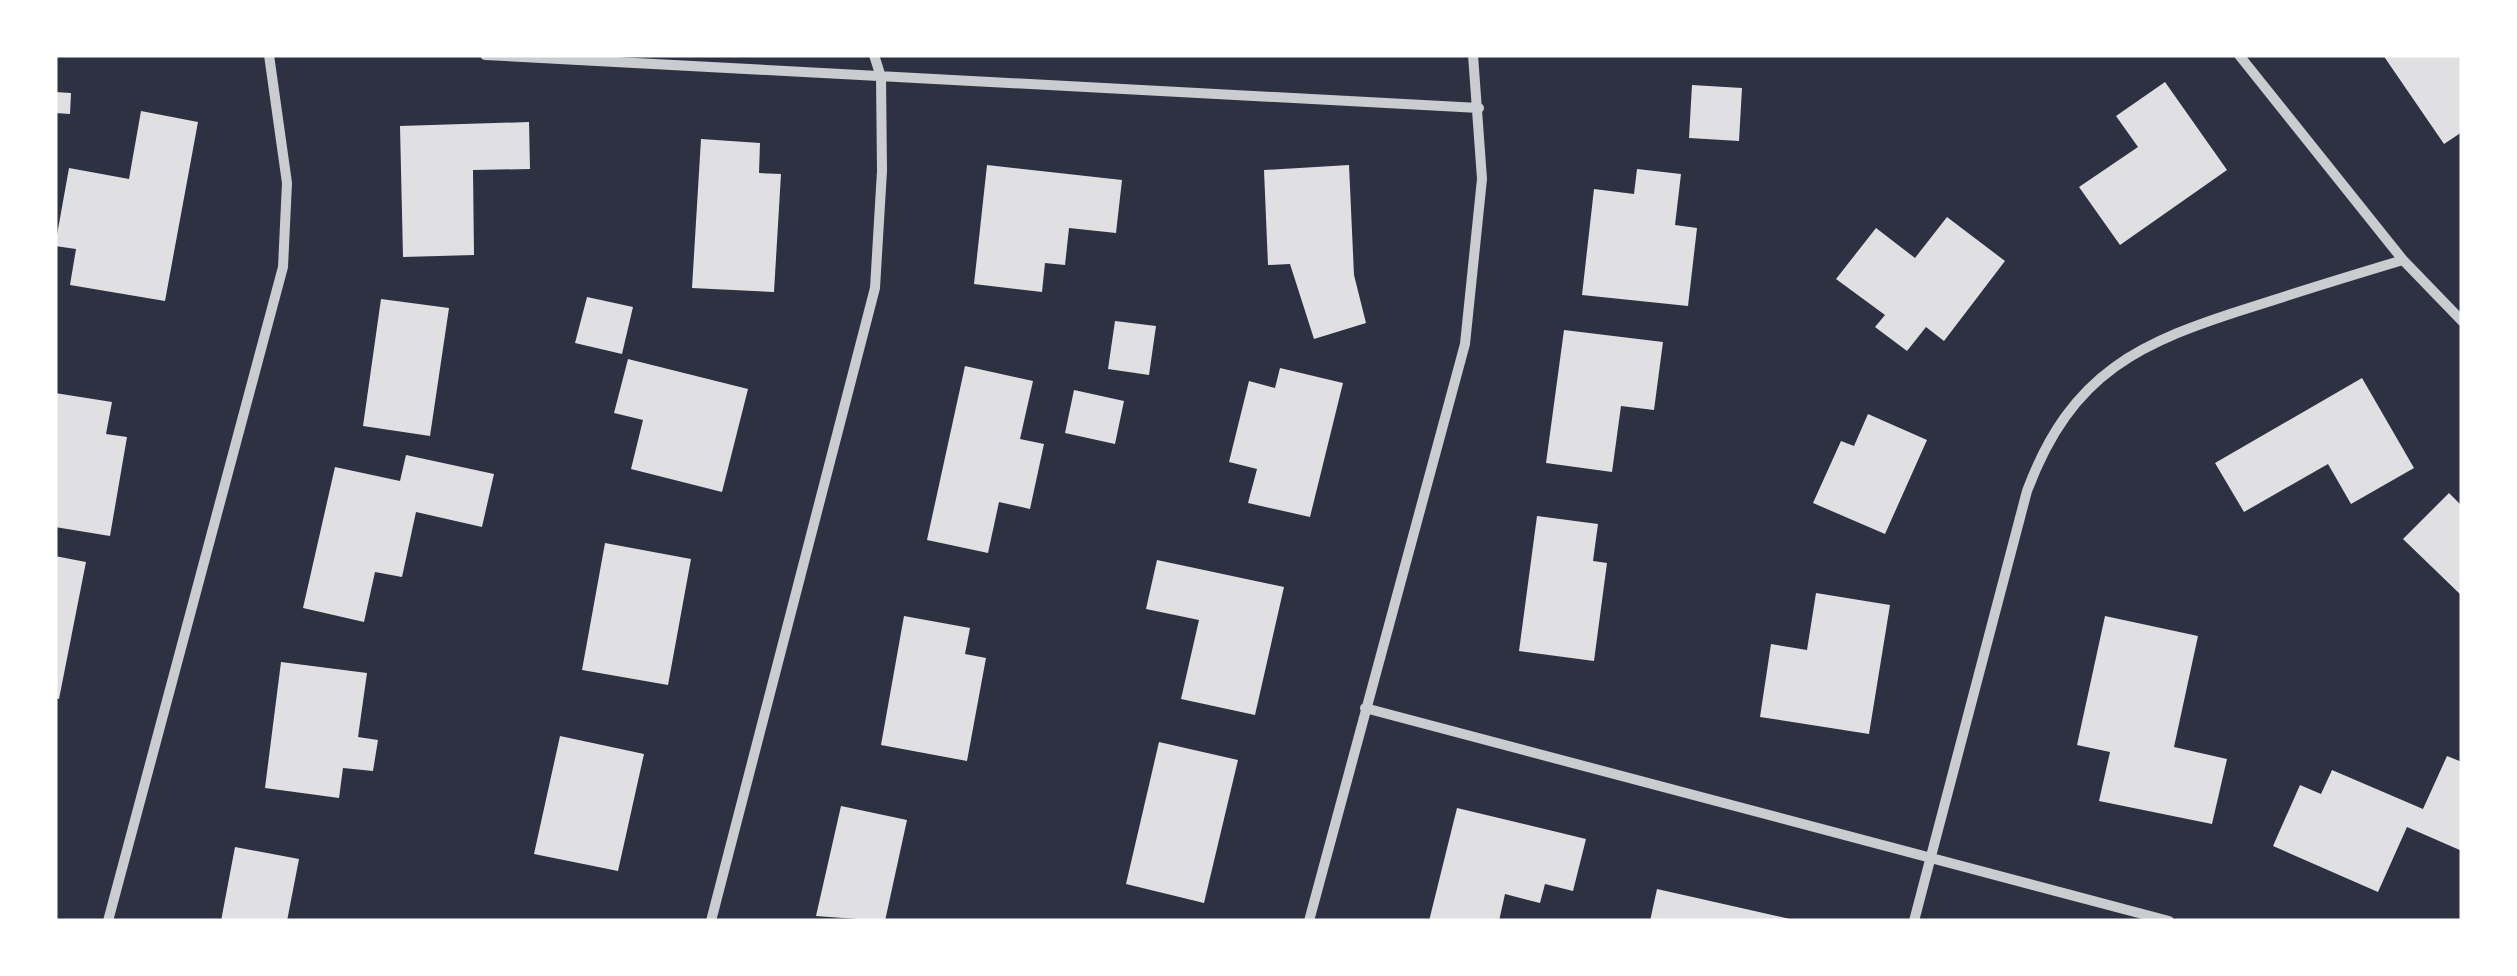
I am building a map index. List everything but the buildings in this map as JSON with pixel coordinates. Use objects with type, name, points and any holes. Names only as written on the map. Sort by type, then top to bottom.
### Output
[{"type":"street","points":[[108,921],[282,266],[287,183],[269,55]]},
{"type":"street","points":[[484,55],[1479,108]]},
{"type":"street","points":[[712,921],[871,306],[882,226],[880,76],[874,55]]},
{"type":"street","points":[[1309,921],[1465,344],[1482,179],[1473,55]]},
{"type":"street","points":[[2239,55],[2403,260],[2462,321]]},
{"type":"street","points":[[1914,921],[2027,490],[2039,458],[2079,398],[2125,358],[2167,334],[2403,260]]},
{"type":"street","points":[[1365,708],[2169,921]]}]
